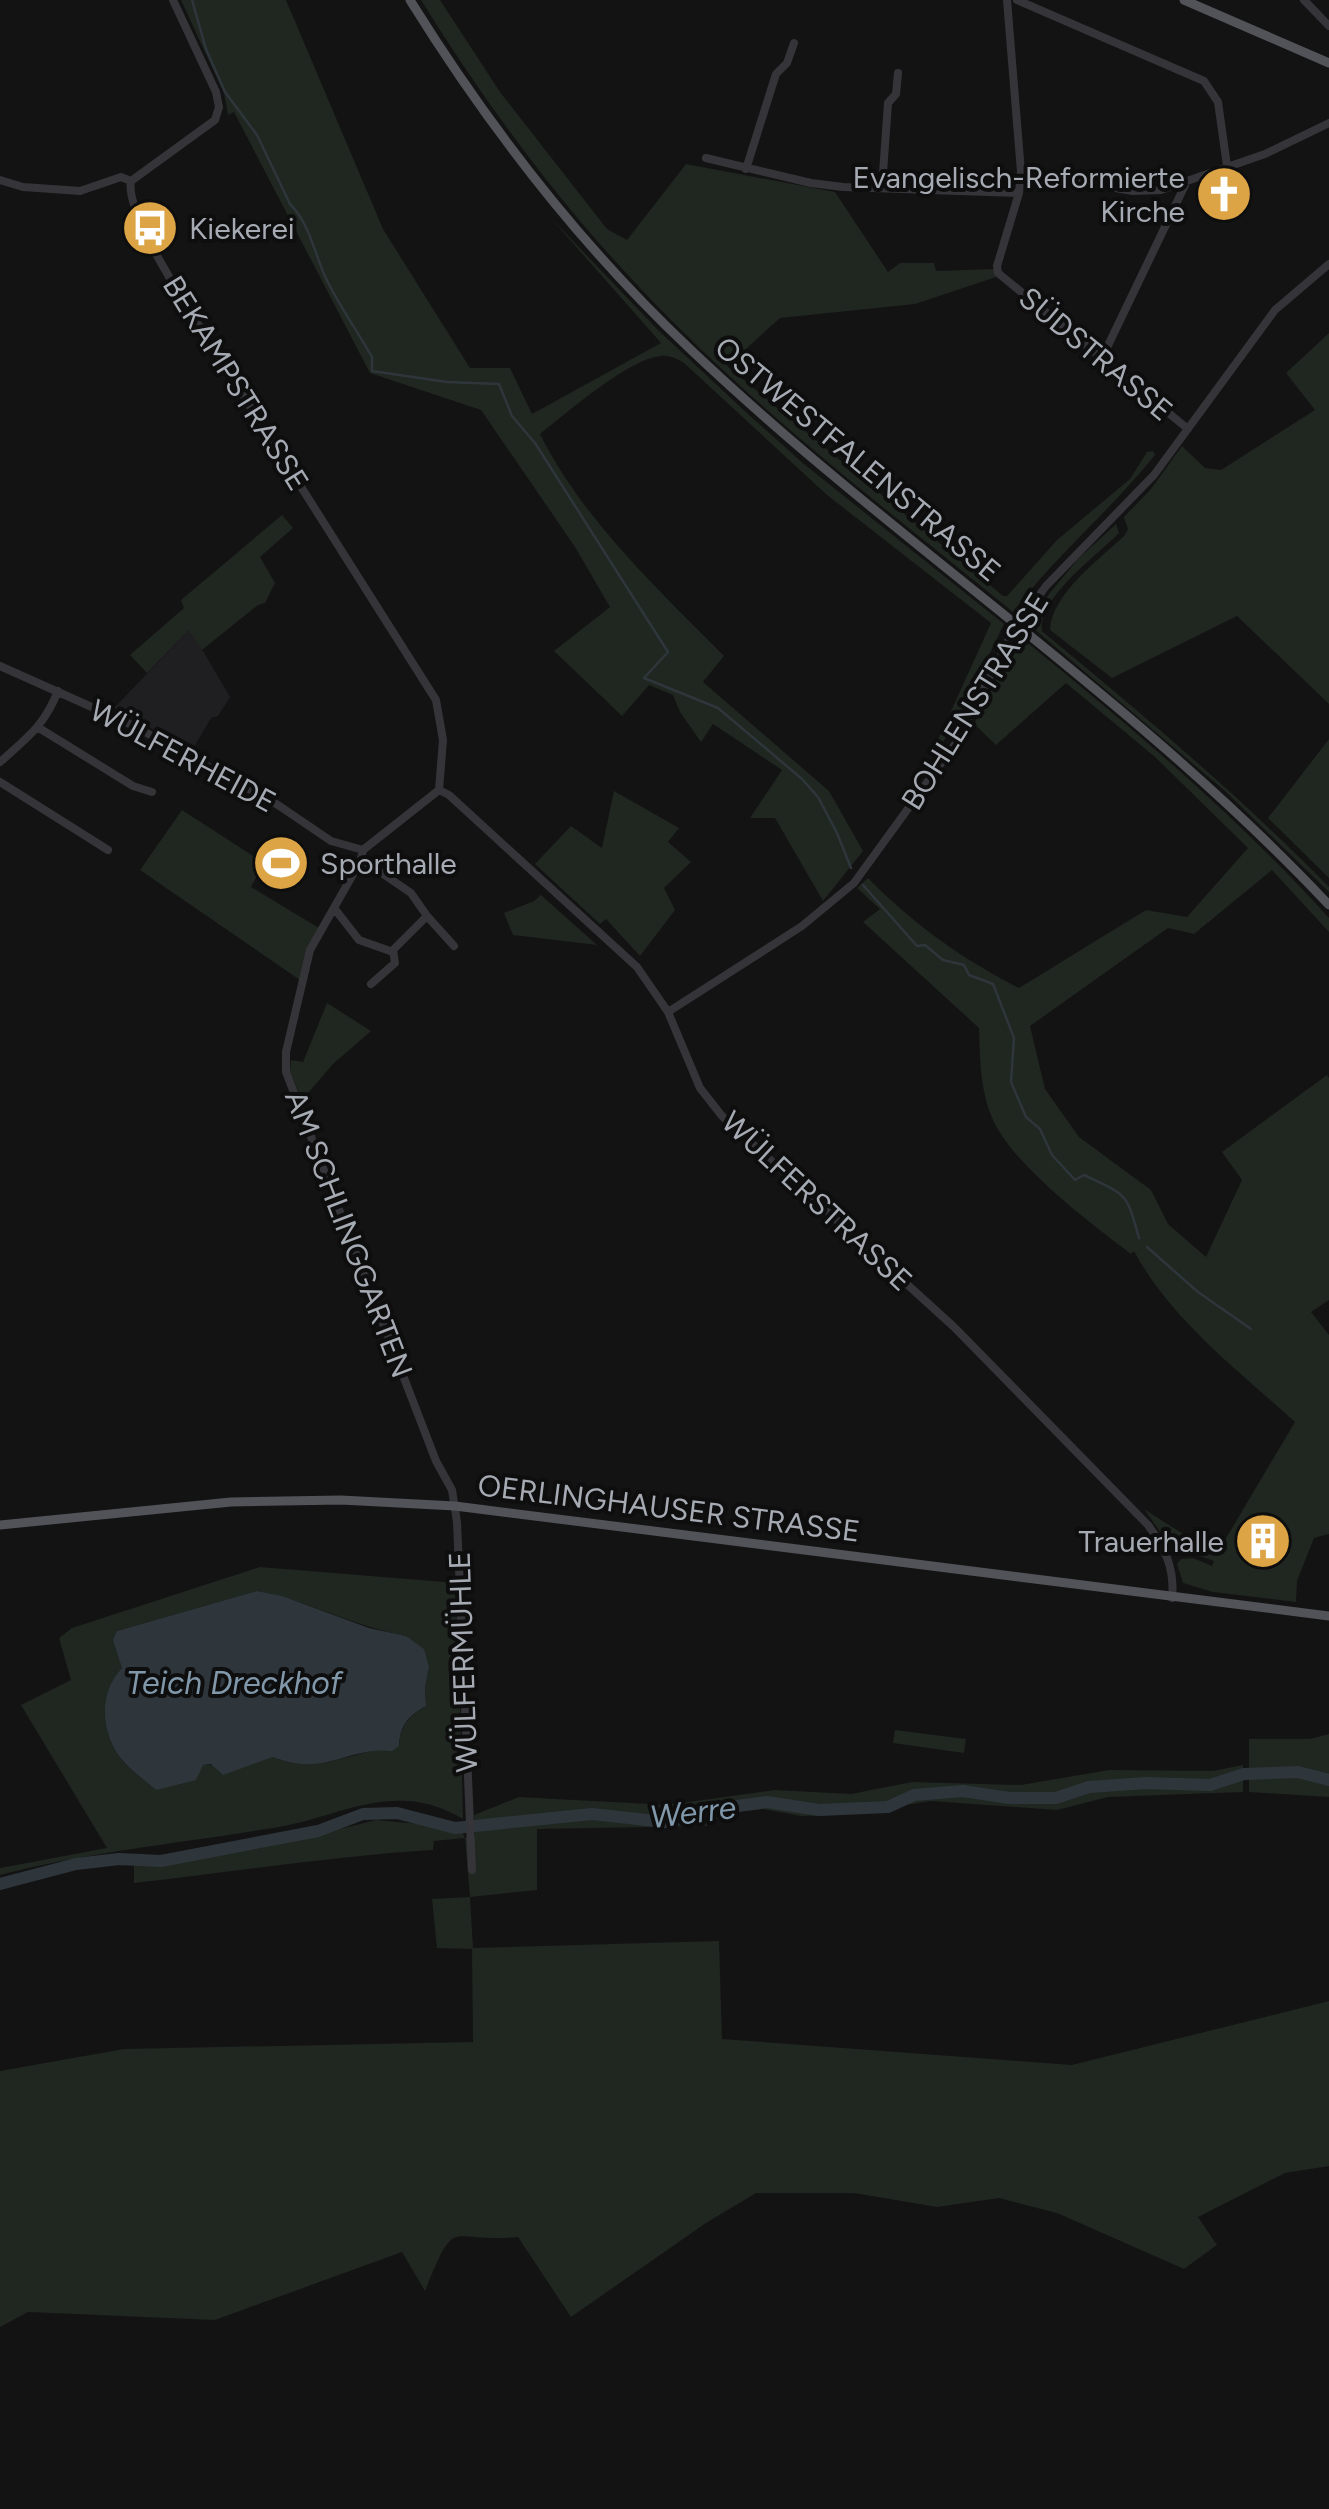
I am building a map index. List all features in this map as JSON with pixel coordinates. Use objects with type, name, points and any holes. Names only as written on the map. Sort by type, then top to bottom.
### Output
[{"type":"main road","name":"OSTWESTFALENSTRASSE","points":[[410,0],[494,128],[560,212],[646,306],[816,462],[1199,778],[1329,905]]},
{"type":"main road","points":[[1184,0],[1329,63]]},
{"type":"main road","name":"OERLINGHAUSER STRASSE","points":[[0,1526],[231,1502],[341,1500],[455,1506],[1329,1616]]},
{"type":"street","points":[[0,180],[23,187],[80,191],[120,177],[131,181],[216,120],[216,92],[174,0]]},
{"type":"street","name":"SÜDSTRASSE","points":[[1006,0],[1021,172],[998,273],[1185,427]]},
{"type":"street","points":[[1016,0],[1204,81],[1218,102],[1228,166]]},
{"type":"street","points":[[1304,0],[1329,26]]},
{"type":"street","points":[[746,169],[776,74],[787,63],[794,44]]},
{"type":"street","points":[[882,187],[888,103],[896,94],[898,72]]},
{"type":"street","points":[[1021,172],[1132,191],[1161,190],[1265,154],[1329,123]]},
{"type":"street","points":[[706,158],[811,183],[1019,192]]},
{"type":"street","name":"BEKAMPSTRASSE","points":[[131,181],[131,196],[162,265],[436,700],[443,740],[439,790]]},
{"type":"street","points":[[1102,358],[1188,181]]},
{"type":"street","name":"BOHLENSTRASSE","points":[[668,1012],[802,926],[854,884],[956,744],[1027,611],[1075,555],[1140,491],[1275,310],[1329,264]]},
{"type":"street","points":[[1320,271],[1329,280]]},
{"type":"street","name":"WÜLFERHEIDE","points":[[0,666],[132,725],[278,805],[330,841],[362,854],[411,894],[454,946]]},
{"type":"street","points":[[0,762],[48,718],[58,690]]},
{"type":"street","points":[[39,728],[132,786],[152,792]]},
{"type":"street","points":[[0,782],[108,850]]},
{"type":"street","points":[[362,854],[439,790]]},
{"type":"street","name":"WÜLFERSTRASSE","points":[[439,790],[637,967],[668,1012],[700,1088],[722,1116],[954,1327],[1148,1526],[1169,1560],[1172,1598]]},
{"type":"street","name":"AM SCHLINGGARTEN","points":[[362,854],[310,950],[286,1052],[286,1072],[436,1462],[452,1490],[455,1506]]},
{"type":"street","points":[[334,908],[359,940],[394,956]]},
{"type":"street","points":[[371,984],[428,916]]},
{"type":"street","name":"WÜLFERMÜHLE","points":[[455,1506],[472,1870]]},
{"type":"shaded area","points":[[181,0],[286,0],[383,229],[470,368],[510,368],[532,414],[661,343],[550,217],[658,330],[749,415],[804,464],[1004,624],[961,712],[937,752],[933,751],[991,623],[827,495],[684,363],[661,356],[632,366],[540,434],[599,524],[724,656],[703,682],[829,791],[863,851],[823,901],[775,818],[750,818],[782,770],[713,724],[701,742],[673,695],[649,685],[622,716],[554,651],[610,607],[575,547],[481,410],[370,373],[234,112],[228,115],[224,93]]},
{"type":"shaded area","points":[[421,0],[440,0],[500,92],[607,229],[627,240],[686,164],[835,192],[888,272],[900,263],[934,263],[936,271],[994,269],[996,277],[915,304],[780,318],[727,366],[1003,596],[1057,540],[1130,479],[1147,452],[1153,451],[1155,455],[1013,612],[774,416],[641,289],[524,150]]},
{"type":"shaded area","points":[[1329,333],[1329,704],[1237,616],[1112,678],[1050,630],[1059,603],[1079,578],[1125,535],[1128,529],[1124,517],[1151,489],[1182,446],[1205,468],[1221,470],[1315,410],[1286,373]]},
{"type":"shaded area","points":[[282,515],[293,528],[260,557],[275,583],[265,603],[202,650],[189,630],[147,673],[130,655],[184,608],[181,600]]},
{"type":"shaded area","points":[[1116,524],[1119,533],[1071,578],[1049,605],[1042,631],[1225,787],[1329,887],[1329,892],[1225,791],[1026,622],[1078,559]]},
{"type":"shaded area","points":[[190,629],[230,697],[218,716],[211,718],[195,752],[114,708]]},
{"type":"shaded area","points":[[1019,636],[1180,771],[1329,918],[1329,932],[1272,870],[1194,934],[1168,928],[1030,1026],[1045,1089],[1079,1137],[1151,1190],[1168,1224],[1206,1257],[1242,1180],[1222,1152],[1327,1075],[1329,1078],[1329,1300],[1311,1312],[1329,1335],[1329,1534],[1314,1538],[1297,1581],[1296,1602],[1213,1592],[1183,1583],[1177,1564],[1181,1559],[1193,1558],[1212,1566],[1214,1561],[1192,1553],[1175,1553],[1144,1509],[1216,1555],[1295,1422],[1186,1322],[1134,1251],[1131,1254],[1075,1210],[1018,1156],[1003,1138],[985,1097],[979,1028],[863,922],[880,909],[857,888],[868,878],[939,939],[1019,988],[1146,910],[1187,917],[1248,848],[1155,757],[1066,683],[996,745],[974,724]]},
{"type":"shaded area","points":[[1329,739],[1329,878],[1268,818]]},
{"type":"shaded area","points":[[614,791],[679,828],[668,842],[691,862],[664,888],[675,910],[640,956],[606,919],[600,924],[535,864],[571,826],[602,848]]},
{"type":"shaded area","points":[[182,810],[264,863],[251,887],[319,928],[300,980],[140,870]]},
{"type":"shaded area","points":[[541,895],[597,945],[513,935],[504,913]]},
{"type":"shaded area","points":[[327,1003],[371,1031],[333,1064],[302,1100],[290,1072],[291,1060],[303,1062]]},
{"type":"shaded area","points":[[260,1567],[457,1583],[463,1819],[428,1804],[389,1801],[279,1827],[104,1853],[0,1875],[0,1868],[107,1848],[21,1705],[71,1680],[59,1638],[72,1628]],"holes":[[[257,1591],[406,1636],[429,1668],[426,1706],[406,1722],[399,1746],[321,1763],[273,1757],[252,1764],[202,1765],[156,1790],[123,1761],[107,1730],[107,1697],[122,1668],[117,1631]]]},
{"type":"shaded area","points":[[895,1730],[966,1739],[964,1753],[893,1743]]},
{"type":"shaded area","points":[[1329,1734],[1329,1797],[1249,1792],[1249,1739],[1310,1739]]},
{"type":"shaded area","points":[[1243,1765],[1243,1792],[1108,1797],[1057,1810],[931,1801],[842,1815],[801,1816],[763,1809],[727,1813],[706,1826],[537,1829],[537,1890],[470,1897],[465,1838],[475,1836],[474,1815],[519,1797],[667,1805],[775,1790],[851,1794],[912,1782],[1021,1785],[1109,1770],[1213,1771]]},
{"type":"shaded area","points":[[376,1820],[441,1826],[462,1832],[465,1838],[434,1841],[433,1850],[134,1883],[134,1864],[296,1840]]},
{"type":"shaded area","points":[[470,1897],[473,1948],[719,1941],[722,2039],[1072,2065],[1329,2001],[1329,2166],[1285,2173],[1198,2217],[1217,2245],[1184,2269],[1057,2213],[999,2198],[937,2207],[854,2193],[756,2193],[571,2317],[518,2237],[466,2236],[450,2241],[443,2250],[425,2291],[402,2252],[215,2320],[28,2312],[0,2327],[0,2071],[124,2049],[473,2042],[472,1949],[437,1948],[432,1899]]},
{"type":"water","name":"Teich Dreckhof","points":[[257,1591],[282,1596],[369,1628],[406,1636],[424,1649],[429,1667],[426,1706],[406,1722],[399,1746],[392,1751],[307,1764],[273,1757],[223,1775],[211,1764],[203,1765],[196,1780],[156,1790],[123,1761],[107,1729],[107,1696],[122,1668],[113,1640],[117,1631]]},
{"type":"waterway","points":[[192,0],[206,49],[225,92],[257,135],[290,204],[302,220],[329,285],[372,357],[372,371],[447,382],[499,384],[512,416],[535,443],[668,652],[644,678],[718,708],[802,779],[818,797],[851,868]]},
{"type":"waterway","points":[[863,885],[917,946],[925,945],[943,960],[964,965],[969,975],[993,984],[1014,1038],[1011,1082],[1026,1117],[1040,1129],[1052,1155],[1075,1180],[1084,1175],[1123,1197],[1139,1238]]},
{"type":"waterway","points":[[1147,1247],[1198,1292],[1251,1329]]},
{"type":"waterway","name":"Werre","points":[[0,1884],[76,1864],[119,1859],[161,1861],[318,1831],[363,1814],[397,1813],[455,1828],[592,1814],[665,1822],[767,1802],[819,1810],[888,1807],[914,1795],[963,1791],[1009,1798],[1056,1798],[1089,1787],[1146,1783],[1210,1785],[1244,1774],[1298,1772],[1329,1780]]},
{"type":"place","name":"Evangelisch-Reformierte Kirche","points":[[1224,194]]},
{"type":"place","name":"Kiekerei","points":[[150,228]]},
{"type":"place","name":"Sporthalle","points":[[281,863]]},
{"type":"place","name":"Trauerhalle","points":[[1263,1541]]}]
